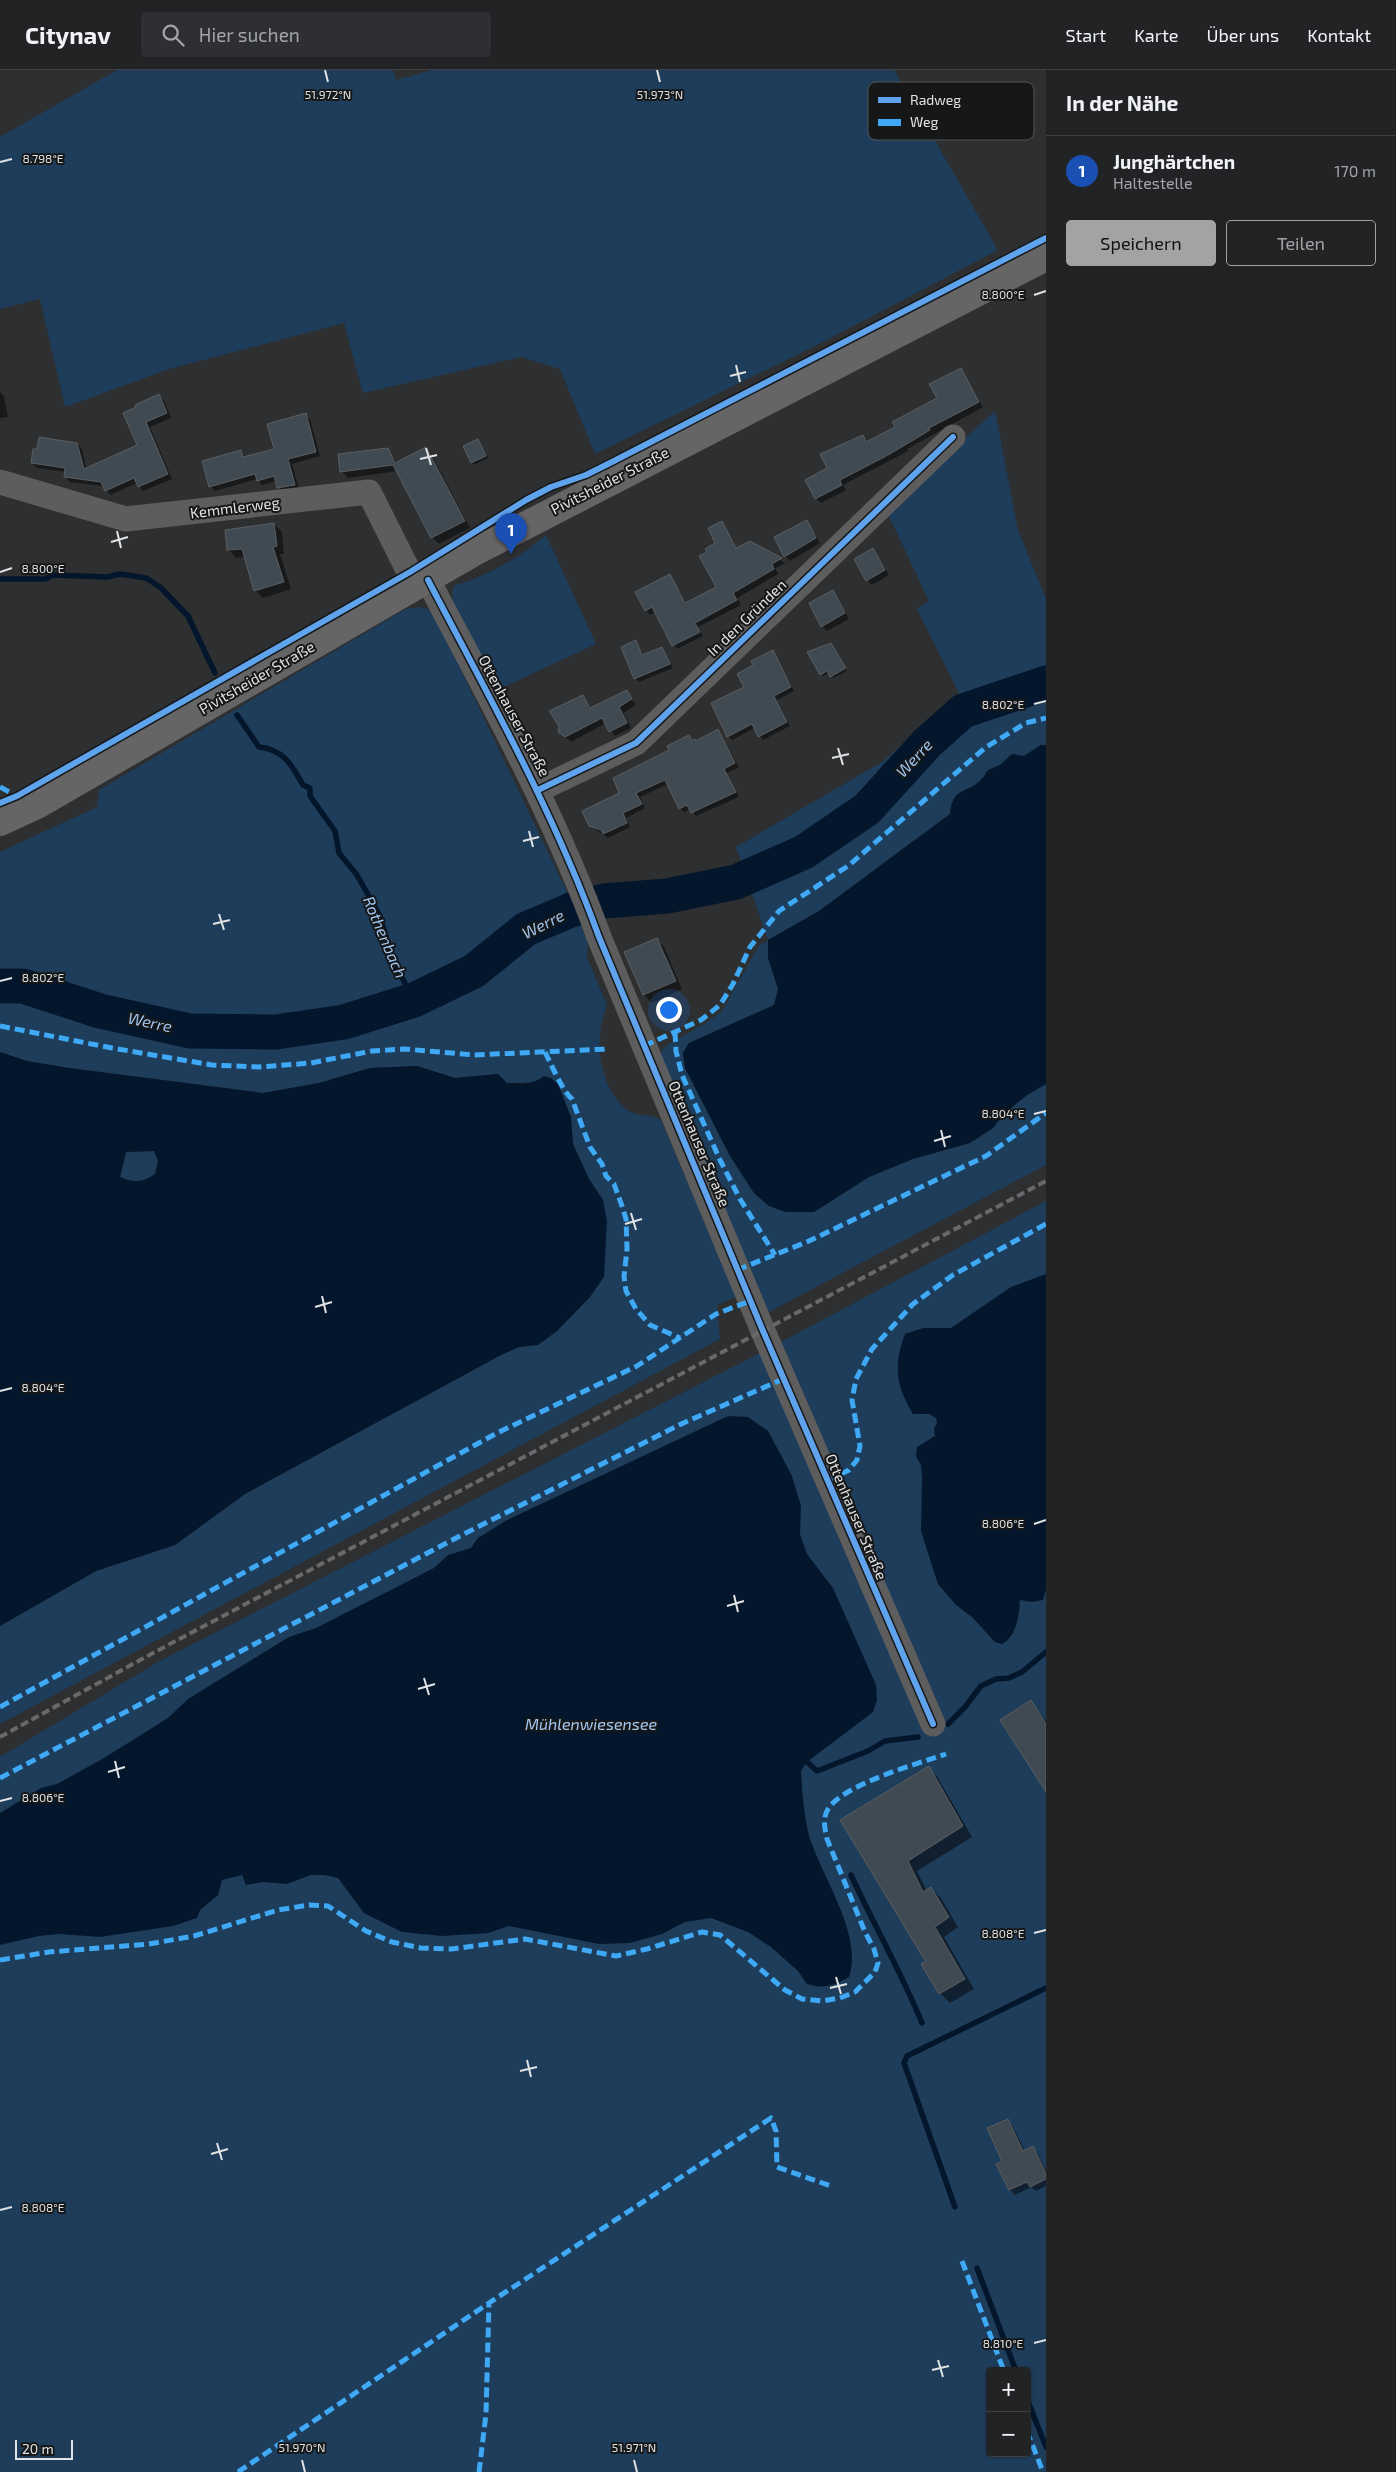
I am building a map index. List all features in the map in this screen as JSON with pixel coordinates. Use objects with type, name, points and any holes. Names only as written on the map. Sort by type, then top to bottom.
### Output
[{"type":"main road","name":"Pivitsheider Straße","points":[[0,822],[39,804],[422,583],[568,502],[1046,256]]},
{"type":"street","name":"In den Gründen","points":[[538,790],[636,743],[953,437]]},
{"type":"street","name":"Kemmlerweg","points":[[0,482],[126,519],[369,492],[422,583]]},
{"type":"street","name":"Ottenhauser Straße","points":[[422,583],[538,790],[581,886],[599,936],[762,1331],[933,1724]]},
{"type":"shaded area","points":[[117,70],[393,70],[396,80],[432,70],[894,70],[901,82],[868,82],[868,140],[934,140],[998,250],[821,343],[595,454],[560,369],[521,357],[363,393],[344,323],[169,369],[65,407],[40,299],[0,309],[0,137]]},
{"type":"shaded area","points":[[995,411],[1018,530],[1046,599],[1046,745],[1041,745],[1024,756],[1012,754],[1000,765],[988,770],[976,784],[955,797],[950,814],[819,911],[768,940],[736,847],[882,762],[960,695],[917,609],[929,601],[886,510]]},
{"type":"shaded area","points":[[546,535],[596,644],[495,691],[454,604],[452,593],[454,586],[503,565]]},
{"type":"shaded area","points":[[418,607],[428,609],[436,618],[568,894],[588,942],[587,957],[607,1005],[600,1032],[600,1046],[601,1060],[609,1086],[616,1098],[630,1112],[661,1120],[736,1297],[717,1305],[720,1339],[0,1724],[0,1626],[96,1571],[175,1545],[245,1494],[501,1355],[519,1347],[538,1345],[603,1200],[589,1179],[573,1144],[571,1117],[544,1076],[537,1082],[507,1083],[498,1074],[455,1078],[417,1066],[370,1068],[319,1083],[263,1093],[69,1068],[26,1061],[0,1052],[0,852],[97,807],[99,790],[406,609]]},
{"type":"shaded area","points":[[768,940],[768,958],[778,989],[774,1005],[689,1043],[683,1053],[685,1068],[730,1156],[754,1193],[769,1206],[814,1212],[869,1177],[913,1159],[970,1143],[993,1128],[1004,1114],[1027,1095],[1046,1084],[1046,1165],[767,1313],[660,1057],[662,1050],[667,1045],[706,1023],[722,1011],[758,947]]},
{"type":"shaded area","points":[[154,1151],[158,1161],[155,1174],[138,1181],[120,1177],[126,1152]]},
{"type":"shaded area","points":[[1046,1201],[1046,2472],[0,2472],[0,1757],[158,1662],[764,1351]]},
{"type":"water","points":[[1041,745],[1046,745],[1046,1084],[1027,1095],[1004,1114],[993,1128],[970,1143],[913,1159],[869,1177],[814,1212],[785,1212],[769,1206],[754,1193],[730,1156],[685,1068],[683,1053],[689,1043],[774,1005],[778,989],[768,958],[768,940],[819,911],[950,814],[955,797],[976,784],[988,770],[1000,765],[1012,754],[1024,756]]},
{"type":"water","points":[[0,1052],[27,1061],[69,1068],[263,1093],[319,1083],[370,1068],[417,1066],[455,1078],[498,1074],[507,1083],[522,1083],[536,1081],[544,1076],[551,1078],[558,1084],[571,1117],[573,1144],[589,1179],[603,1200],[607,1221],[604,1277],[590,1297],[557,1331],[538,1345],[519,1347],[501,1355],[245,1494],[175,1545],[96,1571],[0,1626]],"holes":[[[154,1151],[158,1161],[155,1174],[146,1179],[134,1181],[120,1177],[126,1152]]]},
{"type":"water","points":[[1046,1274],[1046,1590],[1043,1600],[1032,1602],[1020,1600],[1014,1631],[1002,1644],[995,1642],[972,1617],[956,1605],[938,1584],[921,1531],[922,1478],[921,1465],[916,1456],[917,1447],[935,1436],[936,1418],[929,1414],[913,1414],[907,1404],[898,1376],[899,1356],[905,1334],[923,1328],[951,1328],[1011,1287]]},
{"type":"water","name":"Mühlenwiesensee","points":[[728,1416],[748,1417],[768,1431],[792,1476],[801,1506],[800,1534],[807,1554],[833,1588],[876,1685],[877,1700],[873,1712],[807,1762],[801,1771],[803,1802],[808,1832],[846,1923],[852,1960],[849,1977],[828,1986],[807,1984],[798,1971],[771,1947],[748,1932],[711,1918],[685,1922],[662,1934],[630,1943],[599,1944],[509,1926],[488,1933],[442,1936],[402,1932],[364,1913],[338,1878],[325,1875],[311,1875],[287,1884],[263,1882],[246,1885],[242,1875],[222,1880],[218,1895],[200,1910],[197,1918],[173,1926],[100,1937],[59,1934],[39,1936],[0,1945],[0,1813],[41,1788],[57,1784],[104,1758],[168,1718],[188,1699],[289,1637],[316,1628],[434,1568],[448,1555],[471,1548],[478,1538],[507,1520]]},
{"type":"building","points":[[961,368],[979,402],[929,428],[930,430],[890,454],[840,480],[842,485],[815,499],[805,480],[827,468],[820,454],[863,435],[866,442],[895,427],[892,422],[937,398],[929,384]]},
{"type":"building","points":[[159,394],[167,413],[146,422],[168,474],[138,487],[134,478],[105,491],[101,482],[64,477],[65,468],[31,463],[33,449],[37,449],[39,437],[77,443],[84,469],[137,445],[123,413]]},
{"type":"building","points":[[306,413],[316,452],[288,459],[295,485],[277,488],[274,476],[257,481],[255,474],[209,487],[202,461],[241,450],[243,457],[274,449],[267,424]]},
{"type":"building","points":[[478,439],[486,456],[471,463],[463,446]]},
{"type":"building","points":[[426,447],[465,521],[431,538],[393,465],[340,472],[338,454],[388,448],[395,463]]},
{"type":"building","points":[[807,520],[816,538],[784,557],[774,537]]},
{"type":"building","points":[[722,521],[736,548],[750,541],[782,558],[772,564],[774,569],[733,593],[737,600],[695,623],[700,632],[672,646],[652,607],[645,611],[635,592],[670,574],[685,603],[716,587],[699,556],[707,552],[705,549],[715,543],[708,528]]},
{"type":"building","points":[[274,523],[277,546],[273,547],[284,582],[254,591],[242,549],[227,550],[225,530]]},
{"type":"building","points":[[873,548],[885,570],[866,581],[854,559]]},
{"type":"building","points":[[833,590],[845,613],[821,627],[809,603]]},
{"type":"building","points":[[636,640],[642,655],[662,647],[670,664],[634,679],[621,647]]},
{"type":"building","points":[[831,643],[846,668],[830,677],[827,671],[820,675],[807,652]]},
{"type":"building","points":[[773,650],[791,687],[774,696],[787,722],[758,737],[752,724],[727,737],[711,703],[744,687],[737,674],[753,665],[751,661]]},
{"type":"building","points":[[627,690],[632,699],[619,707],[627,723],[609,732],[602,718],[565,737],[558,732],[559,726],[549,711],[583,695],[590,708]]},
{"type":"building","points":[[718,729],[735,763],[724,769],[736,792],[691,813],[687,805],[679,809],[665,780],[636,793],[642,804],[623,813],[627,823],[603,834],[601,830],[589,826],[582,811],[619,793],[613,778],[669,750],[667,746],[689,735],[692,741],[695,739],[696,741]]},
{"type":"building","points":[[657,938],[676,981],[643,995],[624,952]]},
{"type":"building","points":[[1031,1700],[1046,1724],[1046,1792],[1000,1720]]},
{"type":"building","points":[[929,1766],[963,1826],[908,1861],[923,1892],[931,1887],[949,1917],[935,1927],[965,1979],[939,1994],[921,1964],[926,1962],[840,1820]]},
{"type":"building","points":[[1008,2119],[1023,2151],[1033,2146],[1046,2174],[1046,2179],[1030,2187],[1027,2182],[1009,2190],[996,2164],[1002,2161],[987,2128]]},
{"type":"waterway","name":"Rothenbach","points":[[0,579],[45,579],[53,575],[107,577],[120,574],[146,578],[160,587],[188,616],[215,673]]},
{"type":"waterway","name":"Werre","points":[[0,986],[23,986],[100,1011],[190,1031],[276,1032],[344,1022],[414,1000],[474,971],[526,929],[571,910],[604,901],[667,896],[736,882],[804,852],[867,809],[927,743],[963,711],[1046,683]]},
{"type":"waterway","name":"Rothenbach","points":[[237,715],[259,747],[274,751],[286,759],[303,785],[310,788],[310,796],[335,831],[339,853],[357,875],[380,916],[393,961],[414,1000]]},
{"type":"waterway","points":[[948,1724],[965,1707],[981,1686],[996,1679],[1009,1678],[1022,1672],[1046,1652]]},
{"type":"waterway","points":[[807,1762],[817,1771],[868,1751],[885,1741],[918,1737]]},
{"type":"waterway","points":[[851,1875],[922,2023]]},
{"type":"waterway","points":[[955,2207],[904,2063],[907,2056],[1046,1988]]},
{"type":"waterway","points":[[977,2268],[1014,2367]]},
{"type":"waterway","points":[[1031,2409],[1046,2447]]},
{"type":"railway","points":[[0,1737],[153,1653],[1046,1181]]},
{"type":"marked path","points":[[644,1046],[701,1020],[720,1005],[733,984],[750,947],[779,911],[848,866],[986,747],[1026,723],[1046,718]]},
{"type":"marked path","points":[[0,787],[17,796]]},
{"type":"marked path","points":[[0,1026],[212,1065],[259,1067],[311,1063],[372,1051],[405,1049],[474,1055],[608,1049]]},
{"type":"marked path","points":[[675,1032],[676,1051],[682,1075],[720,1160],[740,1199],[775,1255]]},
{"type":"marked path","points":[[545,1052],[561,1084],[572,1099],[590,1147],[602,1164],[606,1176],[614,1184],[622,1206],[626,1219],[627,1249],[624,1277],[626,1291],[636,1309],[650,1325],[680,1338]]},
{"type":"marked path","points":[[737,1270],[809,1241],[986,1156],[1046,1113]]},
{"type":"marked path","points":[[827,1481],[849,1470],[857,1460],[860,1446],[852,1400],[856,1379],[872,1349],[913,1304],[953,1275],[1046,1224]]},
{"type":"marked path","points":[[0,1707],[497,1433],[637,1366],[716,1314],[750,1301]]},
{"type":"marked path","points":[[0,1778],[458,1537],[679,1425],[783,1379]]},
{"type":"marked path","points":[[0,1960],[49,1952],[149,1944],[194,1936],[278,1910],[309,1905],[328,1906],[366,1931],[392,1942],[421,1948],[452,1949],[525,1939],[616,1956],[647,1949],[702,1932],[720,1935],[785,1990],[802,1999],[822,2001],[840,1998],[855,1992],[875,1972],[878,1963],[874,1949],[865,1932],[827,1839],[824,1824],[826,1813],[836,1800],[865,1783],[946,1754]]},
{"type":"marked path","points":[[238,2472],[489,2303],[771,2118],[776,2131],[777,2167],[831,2186]]},
{"type":"marked path","points":[[962,2261],[1002,2367]]},
{"type":"marked path","points":[[479,2472],[486,2414],[489,2303]]},
{"type":"marked path","points":[[1031,2441],[1043,2472]]},
{"type":"cycle path","points":[[0,803],[17,796],[410,572],[526,500],[551,487],[586,475],[612,462],[1046,238]]},
{"type":"cycle path","points":[[538,790],[636,743],[953,437]]},
{"type":"cycle path","points":[[428,580],[520,756],[562,845],[763,1331],[933,1724]]},
{"type":"place","name":"Junghärtchen","points":[[511,554]]}]
